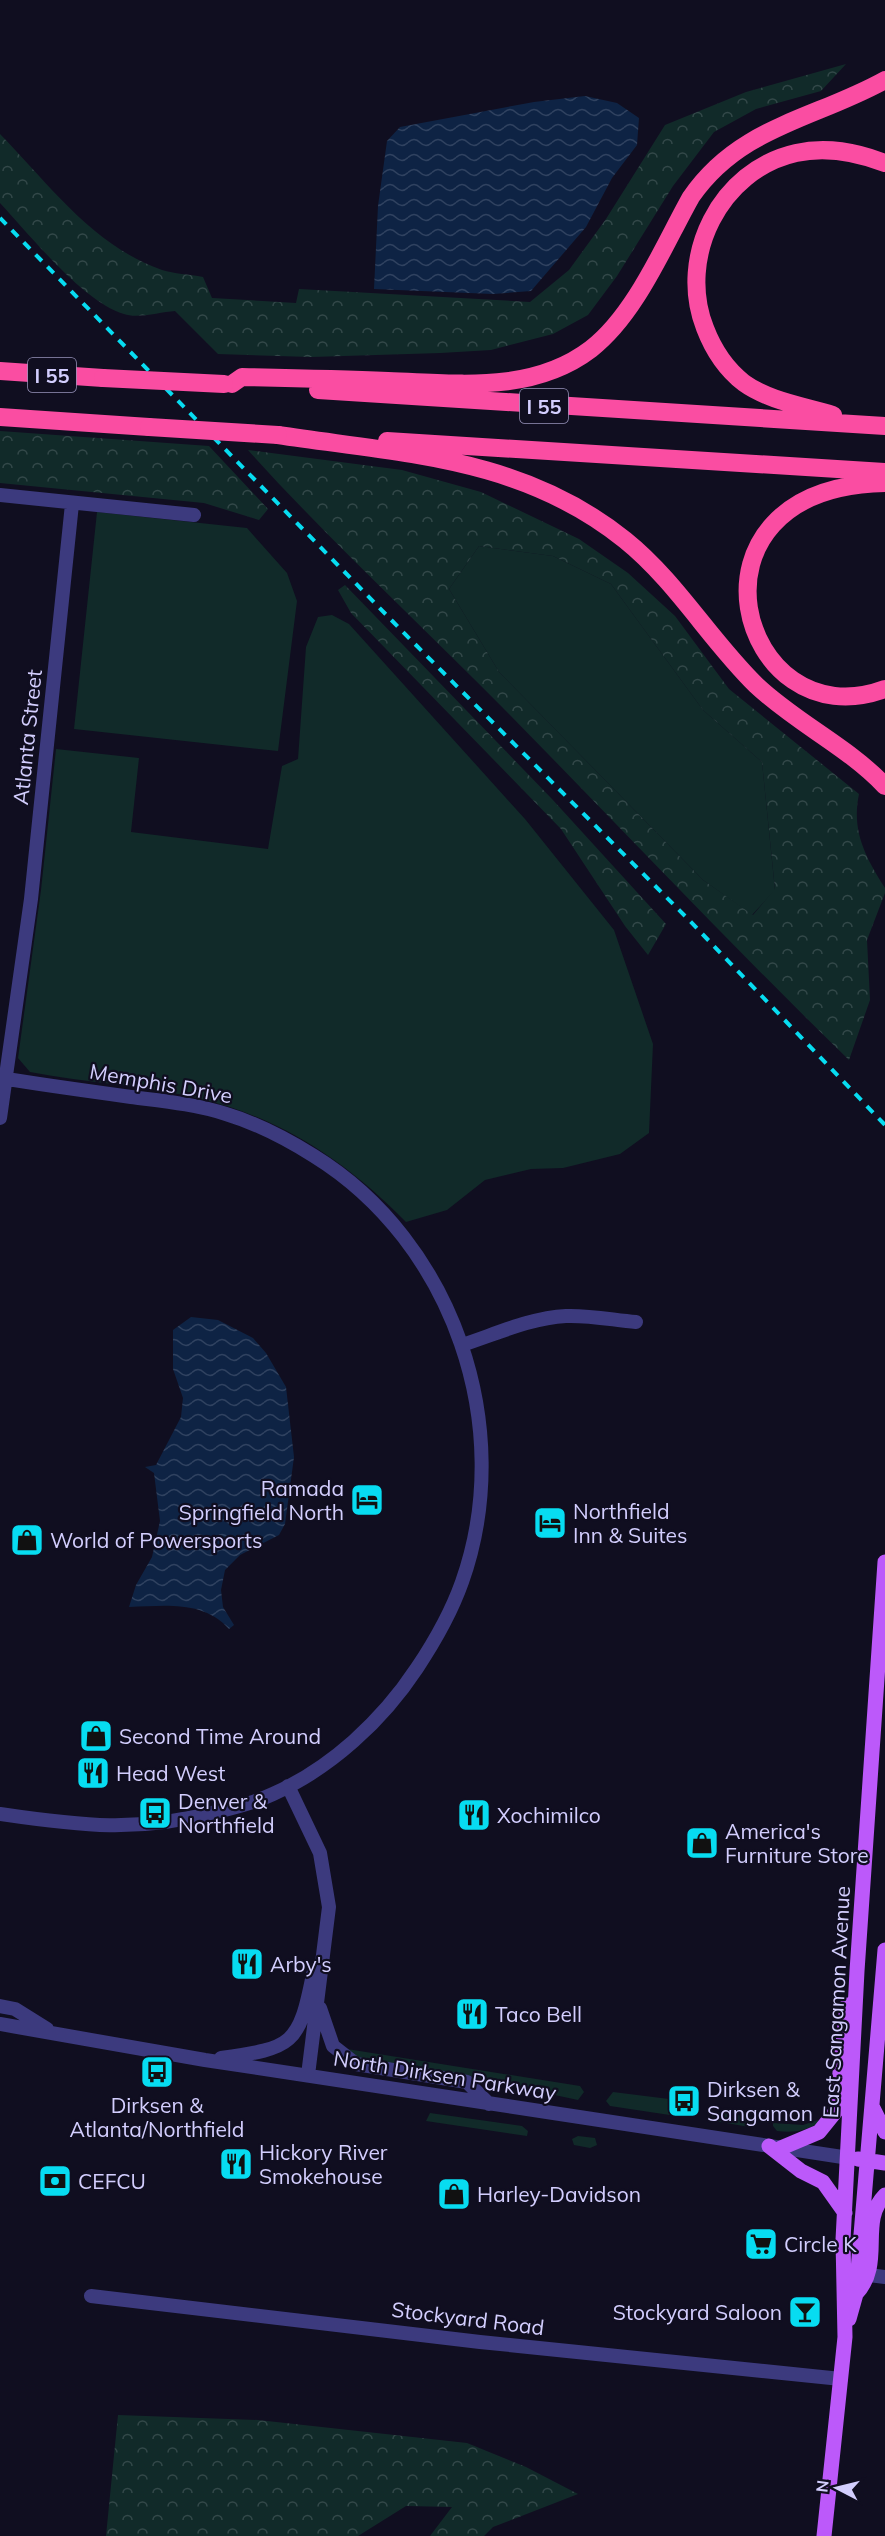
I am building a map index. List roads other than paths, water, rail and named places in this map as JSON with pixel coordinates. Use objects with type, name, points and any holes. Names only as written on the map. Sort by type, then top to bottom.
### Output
[{"type":"highway","points":[[228,384],[242,377],[490,384],[539,376],[592,348],[618,321],[702,180],[731,152],[772,129],[885,80]]},
{"type":"highway","points":[[864,425],[784,401],[744,383],[723,362],[711,342],[696,302],[696,266],[701,241],[710,221],[725,199],[740,183],[773,161],[795,153],[836,150],[857,153],[885,163]]},
{"type":"highway","name":"I 55","points":[[0,371],[885,426]]},
{"type":"highway","name":"I 55","points":[[0,417],[885,471]]},
{"type":"highway","points":[[278,435],[467,464],[508,475],[560,497],[626,540],[682,598],[755,684],[772,700],[863,765],[885,786]]},
{"type":"highway","points":[[885,483],[846,486],[826,492],[800,502],[780,516],[760,540],[753,556],[747,590],[750,622],[756,636],[776,665],[790,677],[822,692],[838,695],[857,695],[885,689]]},
{"type":"main road","name":"East Sangamon Avenue","points":[[824,2536],[844,2337],[845,2213],[856,1971],[885,1562]]},
{"type":"main road","name":"East Sangamon Avenue","points":[[844,2337],[856,2294],[885,1950]]},
{"type":"main road","points":[[845,2213],[823,2182],[801,2171],[775,2147],[819,2132],[836,2111],[845,2012],[856,1971]]},
{"type":"main road","points":[[872,2105],[885,2132]]},
{"type":"main road","name":"North Dirksen Parkway","points":[[849,2158],[885,2163]]},
{"type":"main road","points":[[856,2294],[867,2282],[874,2212],[885,2195]]},
{"type":"street","points":[[0,495],[194,515]]},
{"type":"street","name":"Atlanta Street","points":[[0,1118],[3,1078],[38,840],[72,504]]},
{"type":"street","name":"Memphis Drive","points":[[0,1814],[92,1827],[154,1825],[198,1818],[238,1806],[288,1786],[342,1750],[391,1704],[432,1645],[462,1581],[478,1514],[481,1464],[477,1405],[462,1345],[431,1278],[397,1229],[353,1185],[315,1156],[266,1131],[212,1110],[3,1078]]},
{"type":"street","points":[[462,1345],[530,1322],[553,1317],[585,1317],[636,1322]]},
{"type":"street","points":[[288,1786],[314,1837],[325,1870],[329,1907],[308,2075]]},
{"type":"street","points":[[205,2060],[267,2050],[291,2037],[304,2018],[314,1969],[325,1944]]},
{"type":"street","points":[[318,2000],[333,2046],[356,2064],[467,2082],[489,2104]]},
{"type":"street","points":[[0,2006],[15,2008],[51,2032]]},
{"type":"street","name":"North Dirksen Parkway","points":[[0,2024],[205,2060],[849,2158]]},
{"type":"street","points":[[869,2275],[885,2277]]},
{"type":"street","name":"Stockyard Road","points":[[92,2296],[491,2343],[841,2379]]},
{"type":"water","points":[[585,96],[617,103],[639,118],[637,145],[612,178],[586,227],[531,291],[493,294],[374,289],[378,206],[387,141],[400,127],[534,102]]},
{"type":"water","points":[[191,1317],[218,1320],[253,1338],[266,1353],[286,1387],[294,1457],[285,1524],[279,1535],[240,1555],[225,1570],[221,1590],[223,1607],[234,1625],[229,1629],[219,1620],[195,1609],[170,1606],[129,1607],[136,1585],[152,1557],[160,1521],[154,1473],[145,1467],[156,1465],[181,1417],[183,1398],[173,1369],[173,1330]]},
{"type":"railway","points":[[0,218],[403,632],[689,920],[885,1125]]},
{"type":"place","name":"Ramada Springfield North","points":[[367,1500]]},
{"type":"place","name":"Northfield Inn & Suites","points":[[550,1523]]},
{"type":"place","name":"World of Powersports","points":[[27,1540]]},
{"type":"place","name":"Second Time Around","points":[[96,1736]]},
{"type":"place","name":"Head West","points":[[93,1773]]},
{"type":"place","name":"Denver & Northfield","points":[[155,1813]]},
{"type":"place","name":"Xochimilco","points":[[474,1815]]},
{"type":"place","name":"America's Furniture Store","points":[[702,1843]]},
{"type":"place","name":"Arby's","points":[[247,1964]]},
{"type":"place","name":"Taco Bell","points":[[472,2014]]},
{"type":"place","name":"Dirksen & Atlanta/Northfield","points":[[157,2072]]},
{"type":"place","name":"Dirksen & Sangamon","points":[[684,2101]]},
{"type":"place","name":"Hickory River Smokehouse","points":[[236,2164]]},
{"type":"place","name":"CEFCU","points":[[55,2181]]},
{"type":"place","name":"Harley-Davidson","points":[[454,2194]]},
{"type":"place","name":"Circle K","points":[[761,2244]]},
{"type":"place","name":"Stockyard Saloon","points":[[805,2312]]}]
